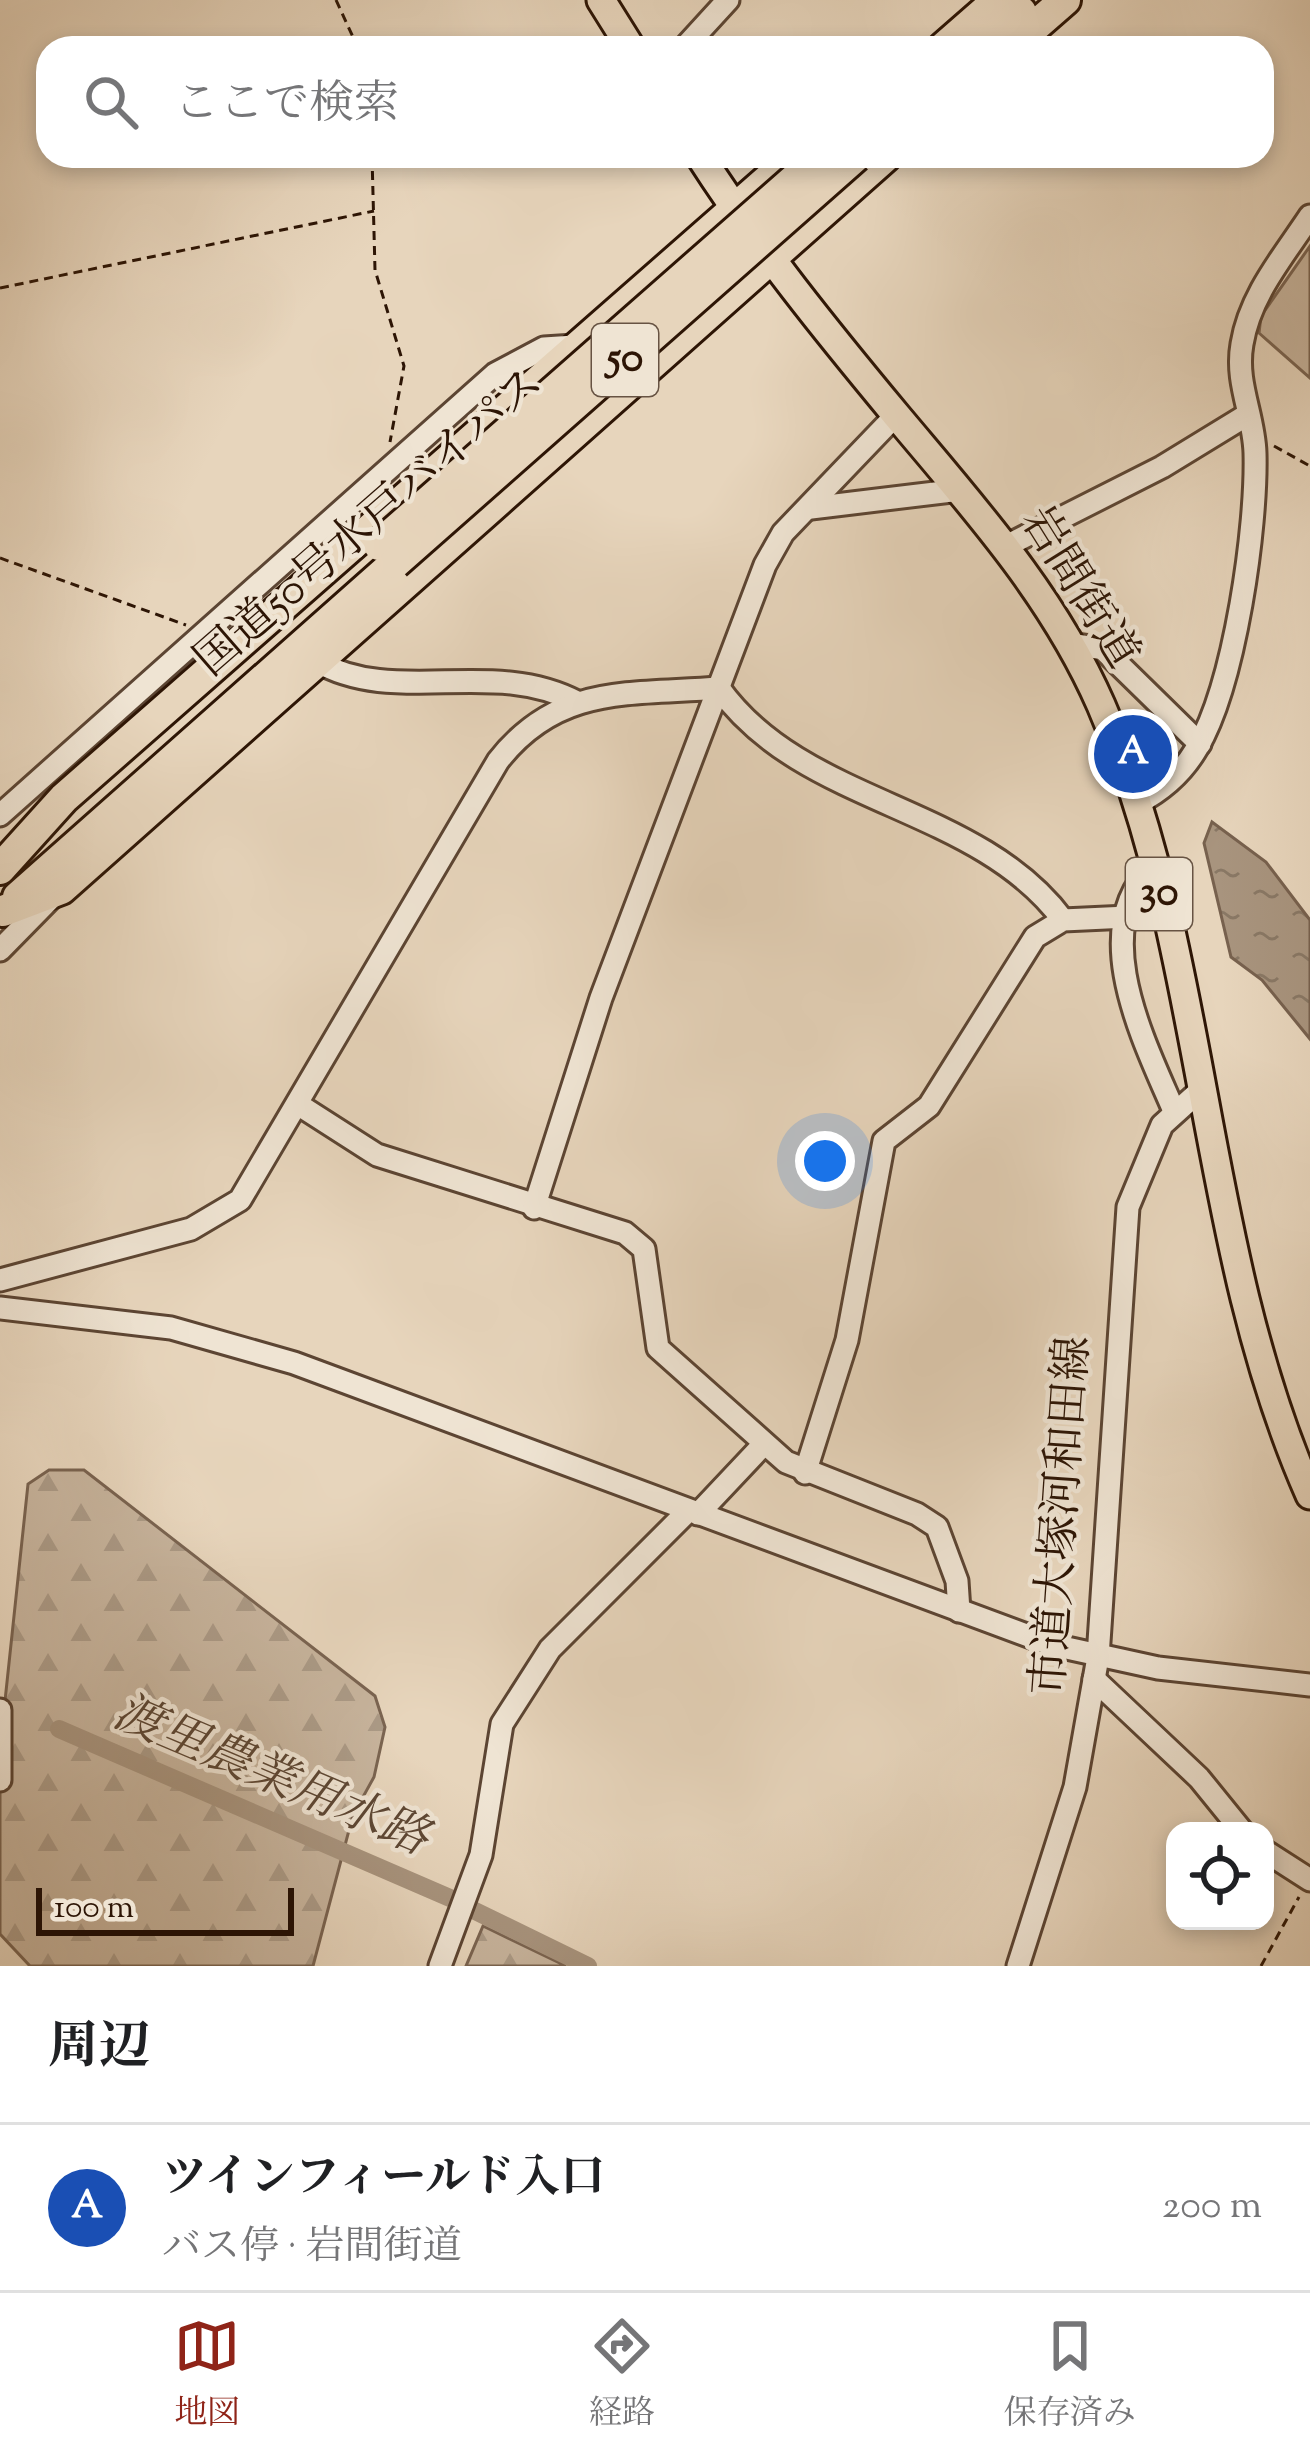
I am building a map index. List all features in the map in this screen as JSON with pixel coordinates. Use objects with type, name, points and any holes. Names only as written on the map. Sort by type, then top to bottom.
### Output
[{"type":"highway","points":[[928,36],[969,0]]},
{"type":"highway","points":[[957,36],[998,0]]},
{"type":"highway","points":[[994,36],[1034,0]]},
{"type":"highway","points":[[1024,36],[1065,0]]},
{"type":"highway","points":[[0,873],[64,798],[781,168]]},
{"type":"highway","name":"国道50号水戸バイパス","points":[[1,912],[808,168]]},
{"type":"highway","name":"国道50号水戸バイパス","points":[[0,873],[387,554],[842,168]]},
{"type":"highway","points":[[1,912],[61,889],[872,168]]},
{"type":"main road","points":[[602,0],[624,36]]},
{"type":"main road","name":"岩間街道","points":[[708,168],[770,258],[1006,546],[1071,644],[1138,802],[1273,1398],[1310,1495]]},
{"type":"street","points":[[695,36],[728,0]]},
{"type":"street","points":[[1138,802],[1173,779],[1200,744],[1218,702],[1240,595],[1255,448],[1240,377],[1248,316],[1310,216]]},
{"type":"street","points":[[0,815],[495,374],[544,348],[574,346]]},
{"type":"street","points":[[534,1208],[601,998],[765,565],[783,533],[812,508],[896,415]]},
{"type":"street","points":[[1006,546],[1162,467],[1247,415]]},
{"type":"street","points":[[812,508],[960,490]]},
{"type":"street","points":[[1071,644],[1103,649],[1200,744]]},
{"type":"street","points":[[316,661],[339,674],[418,683],[507,679],[539,684],[577,702]]},
{"type":"street","points":[[0,1280],[64,1258],[191,1229],[240,1200],[498,760],[534,722],[577,702],[719,688]]},
{"type":"street","points":[[719,688],[740,717],[780,751],[975,848],[1026,881],[1063,920]]},
{"type":"street","points":[[1153,866],[1135,891],[1127,917],[1128,994],[1174,1111]]},
{"type":"street","points":[[0,950],[61,889]]},
{"type":"street","points":[[805,1472],[847,1340],[884,1141],[929,1106],[1035,937],[1063,920],[1127,917]]},
{"type":"street","name":"市道大塚河和田線","points":[[1018,1966],[1075,1787],[1096,1668],[1126,1223],[1137,1177],[1174,1111],[1203,1088]]},
{"type":"street","points":[[299,1105],[377,1155],[625,1233],[644,1249],[658,1348],[763,1445],[805,1472],[937,1526],[957,1581],[959,1611]]},
{"type":"street","points":[[0,1308],[171,1328],[230,1343],[959,1611],[1096,1668],[1310,1684]]},
{"type":"street","points":[[440,1966],[481,1855],[502,1724],[550,1649],[763,1445]]},
{"type":"street","points":[[1096,1668],[1235,1822]]},
{"type":"street","points":[[0,1710],[0,1780]]},
{"type":"street","points":[[1274,1857],[1310,1880]]},
{"type":"path","points":[[336,0],[352,36]]},
{"type":"path","points":[[372,168],[375,270],[404,366],[388,468]]},
{"type":"path","points":[[0,288],[374,211]]},
{"type":"path","points":[[1255,448],[1270,444],[1310,466]]},
{"type":"path","points":[[0,558],[170,617],[203,634]]},
{"type":"path","points":[[1261,1966],[1310,1880]]},
{"type":"green space","points":[[1310,246],[1310,378],[1259,333],[1261,316]]},
{"type":"green space","points":[[49,1470],[84,1470],[375,1696],[385,1727],[374,1777],[353,1815],[313,1966],[30,1966],[0,1934],[0,1748],[28,1484]]},
{"type":"green space","points":[[483,1926],[566,1966],[466,1966]]},
{"type":"water","points":[[1212,822],[1266,862],[1310,920],[1310,1039],[1262,980],[1231,957],[1204,843]]},
{"type":"building","points":[[1147,713],[1157,723],[1168,754],[1148,762],[1132,719]]},
{"type":"waterway","name":"渡里農業用水路","points":[[59,1729],[450,1898]]},
{"type":"waterway","name":"渡里農業用水路","points":[[471,1909],[588,1966]]},
{"type":"place","name":"ツインフィールド入口","points":[[1133,754]]}]
